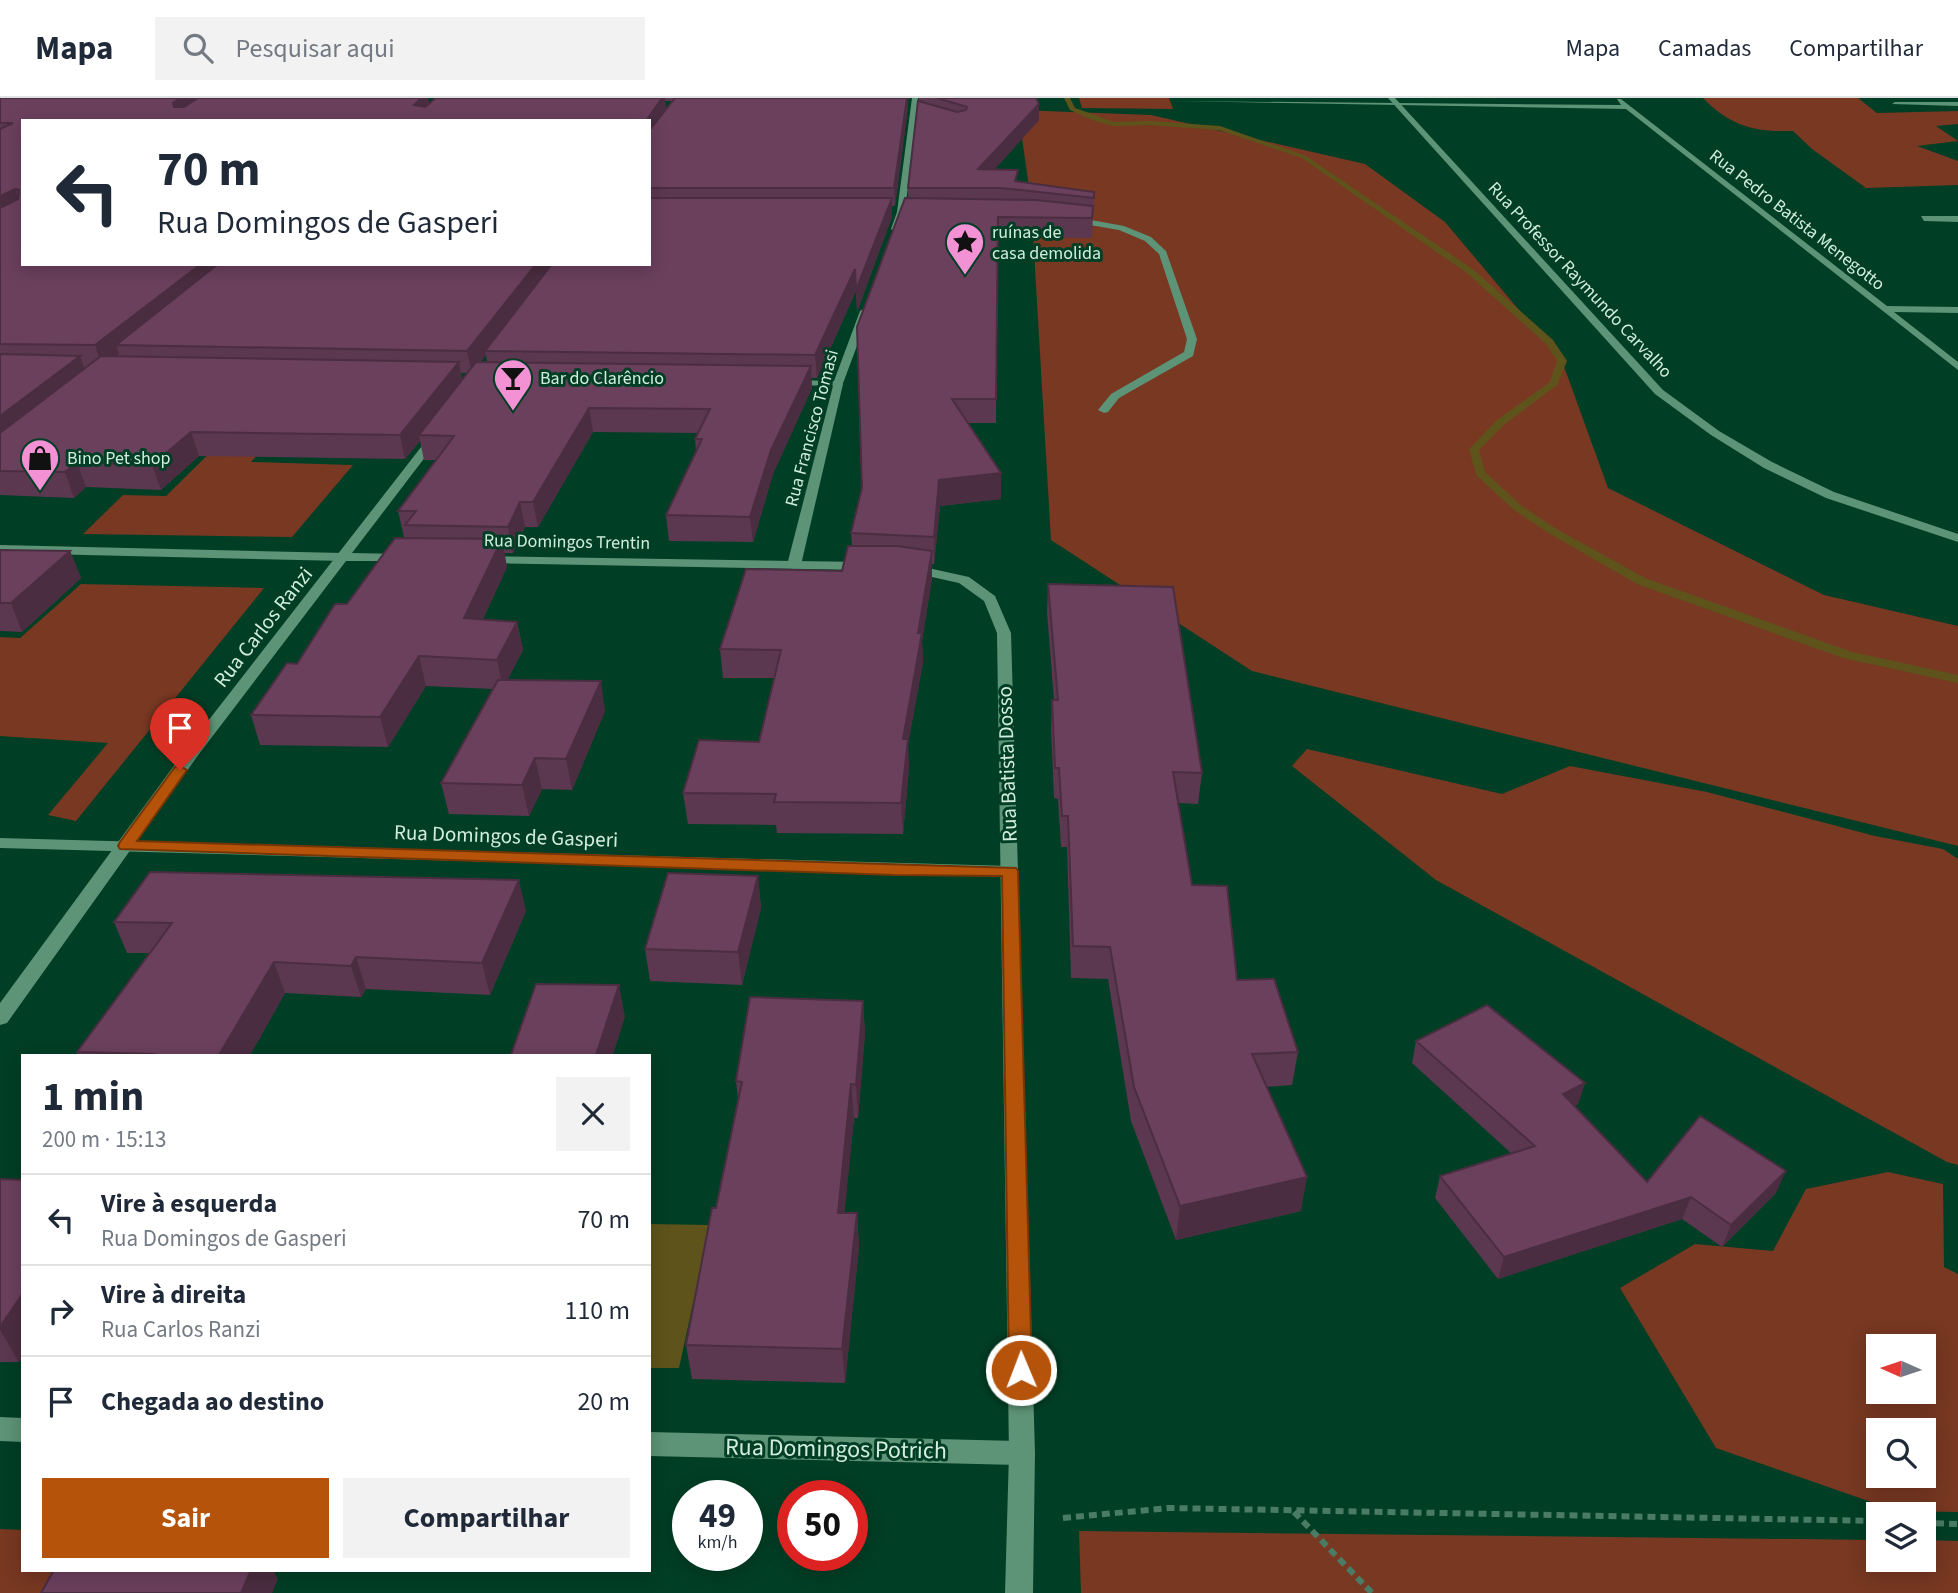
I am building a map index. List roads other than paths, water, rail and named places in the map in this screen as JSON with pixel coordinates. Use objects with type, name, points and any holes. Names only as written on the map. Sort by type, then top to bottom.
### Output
[{"type":"street","name":"Rua Pedro Batista Menegotto","points":[[1616,98],[1958,367]]},
{"type":"street","points":[[1176,101],[1393,101],[1628,107]]},
{"type":"street","name":"Rua Professor Raymundo Carvalho","points":[[1393,101],[1659,392],[1716,433],[1768,465],[1818,489],[1958,538]]},
{"type":"street","points":[[902,104],[914,104],[925,114]]},
{"type":"street","points":[[892,237],[901,212],[914,104]]},
{"type":"street","points":[[1895,104],[1958,104]]},
{"type":"street","points":[[887,212],[914,212]]},
{"type":"street","points":[[1052,216],[1121,228],[1148,239],[1163,253],[1192,339],[1189,354],[1115,396],[1104,410]]},
{"type":"street","points":[[1924,218],[1958,219]]},
{"type":"street","name":"Rua Francisco Tomasi","points":[[794,565],[838,384],[869,301]]},
{"type":"street","points":[[1884,309],[1958,310]]},
{"type":"street","points":[[783,383],[838,384]]},
{"type":"street","name":"Rua Carlos Ranzi","points":[[0,1018],[194,751],[445,423]]},
{"type":"street","points":[[0,549],[411,558]]},
{"type":"street","name":"Rua Domingos Trentin","points":[[466,559],[891,567],[928,570],[964,579]]},
{"type":"street","name":"Rua Batista Dosso","points":[[964,579],[990,599],[1004,634],[1022,1454],[1019,1593]]},
{"type":"street","name":"Rua Domingos de Gasperi","points":[[0,843],[894,870],[1010,871]]},
{"type":"street","points":[[0,1429],[21,1430]]},
{"type":"street","name":"Rua Domingos Potrich","points":[[651,1444],[1022,1454]]},
{"type":"waterway","points":[[1067,98],[1072,109],[1097,120],[1114,124],[1150,123],[1220,128],[1304,157],[1471,272],[1550,342],[1562,361],[1554,383],[1501,422],[1474,449],[1480,473],[1518,508],[1551,530],[1641,581],[1848,655],[1958,679]]},
{"type":"place","name":"ruínas de casa demolida","points":[[965,276]]},
{"type":"place","name":"Bar do Clarêncio","points":[[513,412]]},
{"type":"place","name":"Bino Pet shop","points":[[40,492]]}]
